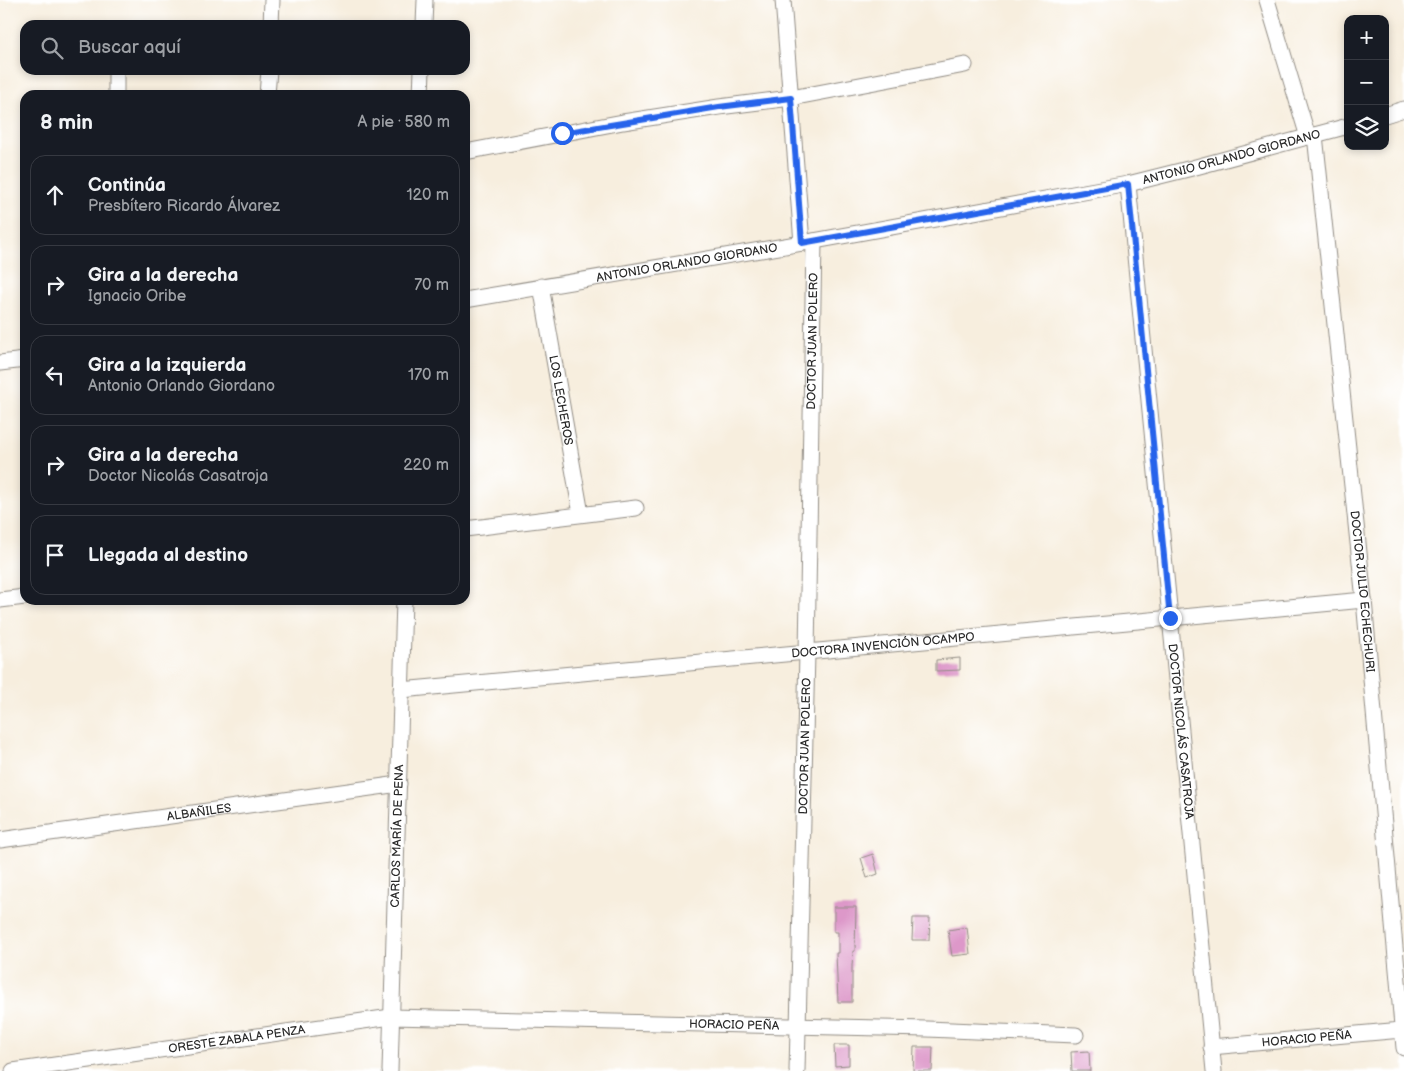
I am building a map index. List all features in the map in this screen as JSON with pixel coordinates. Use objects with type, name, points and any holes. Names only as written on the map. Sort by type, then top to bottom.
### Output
[{"type":"street","points":[[271,20],[272,0]]},
{"type":"street","points":[[424,20],[425,0]]},
{"type":"street","name":"DOCTOR JUAN POLERO","points":[[783,0],[791,98],[808,242],[807,653],[797,1071]]},
{"type":"street","name":"DOCTOR JULIO ECHECHURI","points":[[1267,0],[1312,136],[1364,600],[1404,1048]]},
{"type":"street","points":[[470,151],[614,124],[719,107],[791,98],[964,65]]},
{"type":"street","points":[[116,75],[116,90]]},
{"type":"street","points":[[267,90],[269,75]]},
{"type":"street","points":[[422,75],[422,90]]},
{"type":"street","points":[[1389,114],[1404,109]]},
{"type":"street","name":"ANTONIO ORLANDO GIORDANO","points":[[470,299],[808,242],[1128,184],[1344,127]]},
{"type":"street","name":"DOCTOR NICOLÁS CASATROJA","points":[[1128,184],[1214,1071]]},
{"type":"street","name":"LOS LECHEROS","points":[[541,286],[582,514]]},
{"type":"street","points":[[0,363],[20,361]]},
{"type":"street","points":[[470,528],[636,508]]},
{"type":"street","points":[[0,600],[20,598]]},
{"type":"street","name":"DOCTORA INVENCIÓN OCAMPO","points":[[401,690],[807,653],[993,633],[1364,600]]},
{"type":"street","name":"CARLOS MARÍA DE PENA","points":[[390,1071],[404,605]]},
{"type":"street","name":"ALBAÑILES","points":[[0,840],[399,784]]},
{"type":"street","name":"HORACIO PEÑA","points":[[391,1017],[1076,1035]]},
{"type":"street","name":"ORESTE ZABALA PENZA","points":[[13,1071],[391,1017]]},
{"type":"street","name":"HORACIO PEÑA","points":[[1211,1047],[1402,1030]]},
{"type":"building","points":[[960,658],[960,670],[936,671],[936,660]]},
{"type":"building","points":[[873,854],[878,874],[867,878],[861,858]]},
{"type":"building","points":[[834,907],[856,907],[855,951],[853,951],[852,966],[852,1002],[838,1002],[836,953],[838,953],[838,932],[834,932]]},
{"type":"building","points":[[913,918],[930,918],[929,940],[912,940]]},
{"type":"building","points":[[967,927],[970,954],[952,956],[948,930]]},
{"type":"building","points":[[834,1045],[849,1045],[849,1065],[835,1066]]},
{"type":"building","points":[[914,1047],[933,1047],[932,1071],[913,1071]]},
{"type":"building","points":[[1089,1051],[1090,1071],[1072,1071],[1071,1052]]},
{"type":"route","points":[[562,133],[719,107],[791,98],[802,243],[1128,184],[1170,618]]}]
